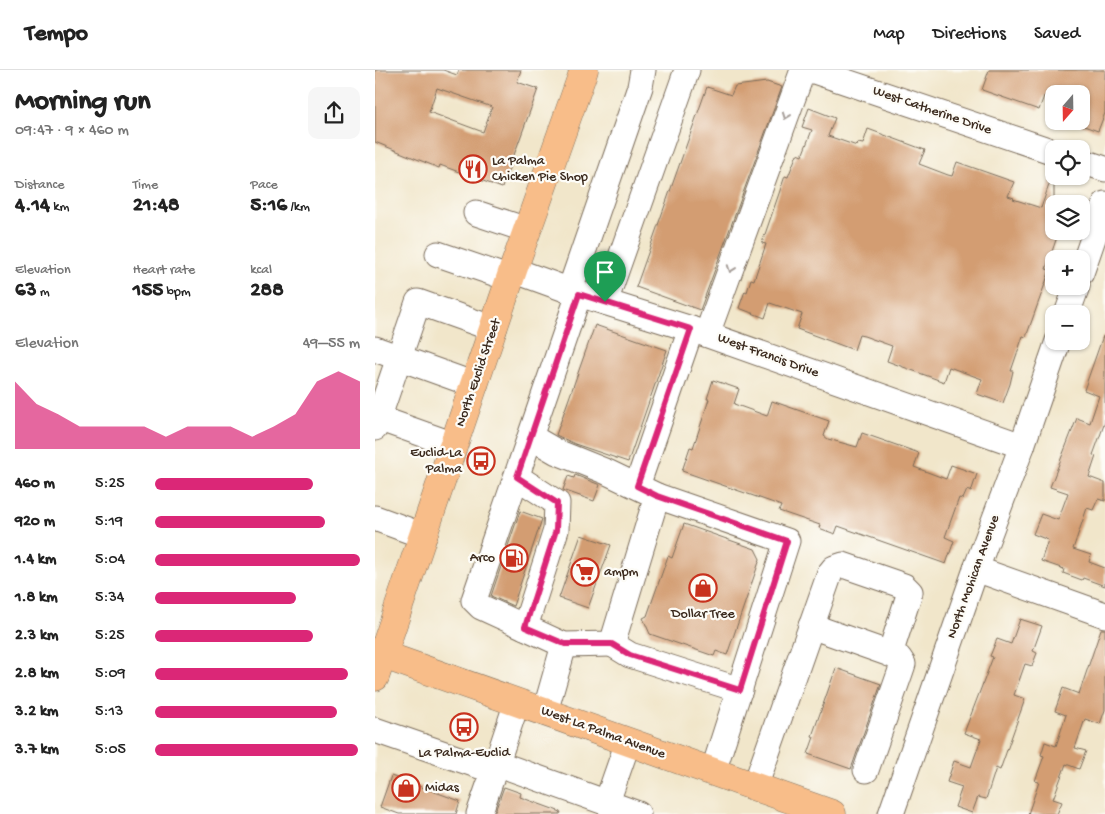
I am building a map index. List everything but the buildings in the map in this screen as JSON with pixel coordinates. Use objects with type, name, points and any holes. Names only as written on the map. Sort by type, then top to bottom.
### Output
[{"type":"main road","name":"North Euclid Street","points":[[378,661],[424,536],[527,230],[584,70]]},
{"type":"main road","name":"West La Palma Avenue","points":[[378,661],[517,702],[755,787],[787,806],[832,814]]},
{"type":"street","points":[[643,70],[640,87],[574,292],[531,437],[474,600],[481,607],[565,644],[612,644],[630,655],[740,690]]},
{"type":"street","points":[[605,302],[687,70]]},
{"type":"street","points":[[612,644],[647,491],[699,332],[803,70]]},
{"type":"street","name":"West Catherine Drive","points":[[811,70],[1045,149]]},
{"type":"street","points":[[1090,164],[1105,169]]},
{"type":"street","points":[[1089,250],[1105,204]]},
{"type":"street","points":[[476,213],[527,230]]},
{"type":"street","name":"West Francis Drive","points":[[438,254],[574,292],[699,332],[1022,446]]},
{"type":"street","points":[[454,445],[376,421],[418,302],[494,329]]},
{"type":"street","points":[[375,349],[475,385]]},
{"type":"street","name":"North Mohican Avenue","points":[[891,814],[1055,350]]},
{"type":"street","points":[[531,437],[557,452],[607,472],[647,491],[787,541],[713,772]]},
{"type":"street","points":[[517,477],[557,503],[556,530],[525,627]]},
{"type":"street","points":[[375,518],[424,536]]},
{"type":"street","points":[[755,787],[830,573],[835,568],[843,565],[904,586],[910,592],[890,654]]},
{"type":"street","points":[[976,569],[1105,614]]},
{"type":"street","points":[[811,626],[890,654],[899,658],[903,664],[866,770]]},
{"type":"street","points":[[545,712],[565,644]]},
{"type":"street","points":[[479,814],[517,702]]},
{"type":"street","points":[[375,730],[607,802],[638,814]]},
{"type":"street","points":[[607,802],[628,742]]},
{"type":"place","name":"La Palma Chicken Pie Shop","points":[[473,169]]},
{"type":"place","name":"Euclid-La Palma","points":[[481,461]]},
{"type":"place","name":"Arco","points":[[514,558]]},
{"type":"place","name":"ampm","points":[[585,572]]},
{"type":"place","name":"Dollar Tree","points":[[703,588]]},
{"type":"place","name":"La Palma-Euclid","points":[[464,727]]},
{"type":"place","name":"Midas","points":[[406,788]]},
{"type":"route","points":[[579,294],[605,302],[691,329],[667,404],[637,486],[657,496],[787,541],[740,690],[630,655],[612,644],[565,644],[525,627],[556,530],[557,503],[517,477],[579,294]]}]
